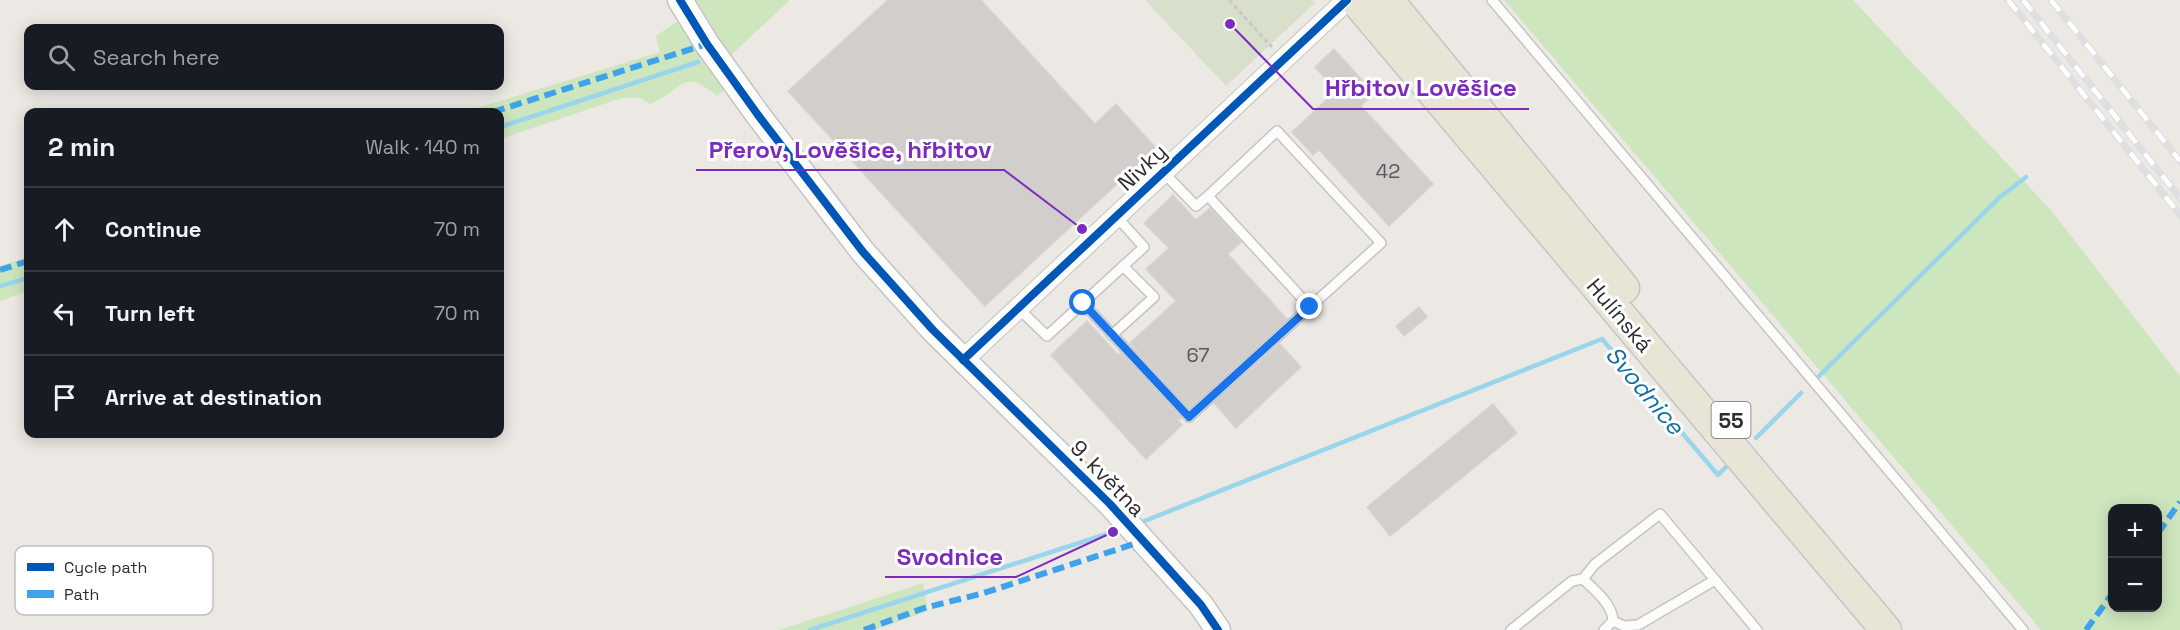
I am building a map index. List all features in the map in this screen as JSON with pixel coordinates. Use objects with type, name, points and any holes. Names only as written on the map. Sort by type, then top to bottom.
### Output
[{"type":"main road","name":"Hulínská","points":[[1355,0],[1886,630]]},
{"type":"main road","name":"Hulínská","points":[[1388,0],[1731,420],[1908,630]]},
{"type":"street","name":"9. května","points":[[680,0],[726,70],[834,216],[892,285],[963,360],[1110,504],[1201,605],[1218,630]]},
{"type":"street","name":"Nivky","points":[[963,360],[1347,0]]},
{"type":"lane","points":[[1492,0],[2023,630]]},
{"type":"lane","points":[[1083,303],[1189,417],[1381,243],[1277,132],[1196,206],[1163,172]]},
{"type":"lane","points":[[1208,196],[1310,307]]},
{"type":"lane","points":[[1017,308],[1047,336],[1144,247],[1116,216]]},
{"type":"lane","points":[[1112,335],[1154,297],[1123,266]]},
{"type":"lane","points":[[1511,630],[1572,581],[1583,579],[1595,564],[1660,514],[1757,630]]},
{"type":"lane","points":[[1583,579],[1596,591],[1613,614],[1612,621],[1604,630]]},
{"type":"lane","points":[[1612,621],[1626,628],[1638,625],[1715,580]]},
{"type":"path","points":[[1229,0],[1283,59]]},
{"type":"green space","points":[[696,0],[790,0],[730,56]]},
{"type":"green space","points":[[1145,0],[1312,0],[1315,3],[1226,86]]},
{"type":"green space","points":[[1504,0],[1853,0],[2050,209],[2180,376],[2180,630],[2041,630]]},
{"type":"green space","points":[[676,22],[692,35],[728,87],[717,96],[705,87],[689,82],[650,104],[640,98],[622,98],[504,138],[504,108],[477,108],[660,52],[656,36]]},
{"type":"green space","points":[[24,258],[24,292],[0,301],[0,266]]},
{"type":"green space","points":[[923,583],[928,611],[875,630],[779,630]]},
{"type":"building","points":[[888,0],[981,0],[1095,124],[1116,104],[1156,148],[985,306],[788,91]]},
{"type":"building","points":[[1334,49],[1374,93],[1361,106],[1433,184],[1389,226],[1319,150],[1313,155],[1292,132],[1336,91],[1315,67]]},
{"type":"building","points":[[1173,195],[1196,220],[1210,208],[1241,242],[1228,254],[1287,319],[1189,408],[1130,343],[1176,301],[1146,269],[1169,248],[1144,223]]},
{"type":"building","points":[[1419,307],[1427,317],[1404,336],[1396,326]]},
{"type":"building","points":[[1087,321],[1181,418],[1178,420],[1182,425],[1146,459],[1051,355]]},
{"type":"building","points":[[1280,344],[1301,367],[1236,428],[1214,403]]},
{"type":"building","points":[[1493,404],[1517,433],[1390,536],[1367,507]]},
{"type":"waterway","points":[[504,126],[698,62]]},
{"type":"waterway","name":"Svodnice","points":[[1818,377],[2000,197],[2026,177]]},
{"type":"waterway","points":[[0,286],[24,279]]},
{"type":"waterway","name":"Svodnice","points":[[1142,522],[1602,339],[1718,475],[1730,463]]},
{"type":"waterway","name":"Svodnice","points":[[1756,438],[1801,393]]},
{"type":"waterway","name":"Svodnice","points":[[810,630],[1113,532]]},
{"type":"railway","points":[[2008,0],[2180,215]]},
{"type":"railway","points":[[2023,0],[2180,198]]},
{"type":"railway","points":[[2051,0],[2180,161]]},
{"type":"marked path","points":[[504,109],[707,44]]},
{"type":"marked path","points":[[0,270],[24,262]]},
{"type":"marked path","points":[[2162,527],[2180,502]]},
{"type":"marked path","points":[[864,630],[924,608],[984,593],[1143,541]]},
{"type":"marked path","points":[[2086,630],[2108,600]]},
{"type":"cycle path","points":[[680,0],[707,44],[758,115],[863,252],[933,330],[1110,504],[1201,605],[1218,630]]},
{"type":"cycle path","points":[[963,360],[1347,0]]},
{"type":"place","name":"Hřbitov Lověšice","points":[[1230,24]]},
{"type":"place","name":"Přerov, Lověšice, hřbitov","points":[[1082,229]]},
{"type":"place","name":"Svodnice","points":[[1113,532]]},
{"type":"route","points":[[1083,303],[1189,417],[1310,307]]}]
